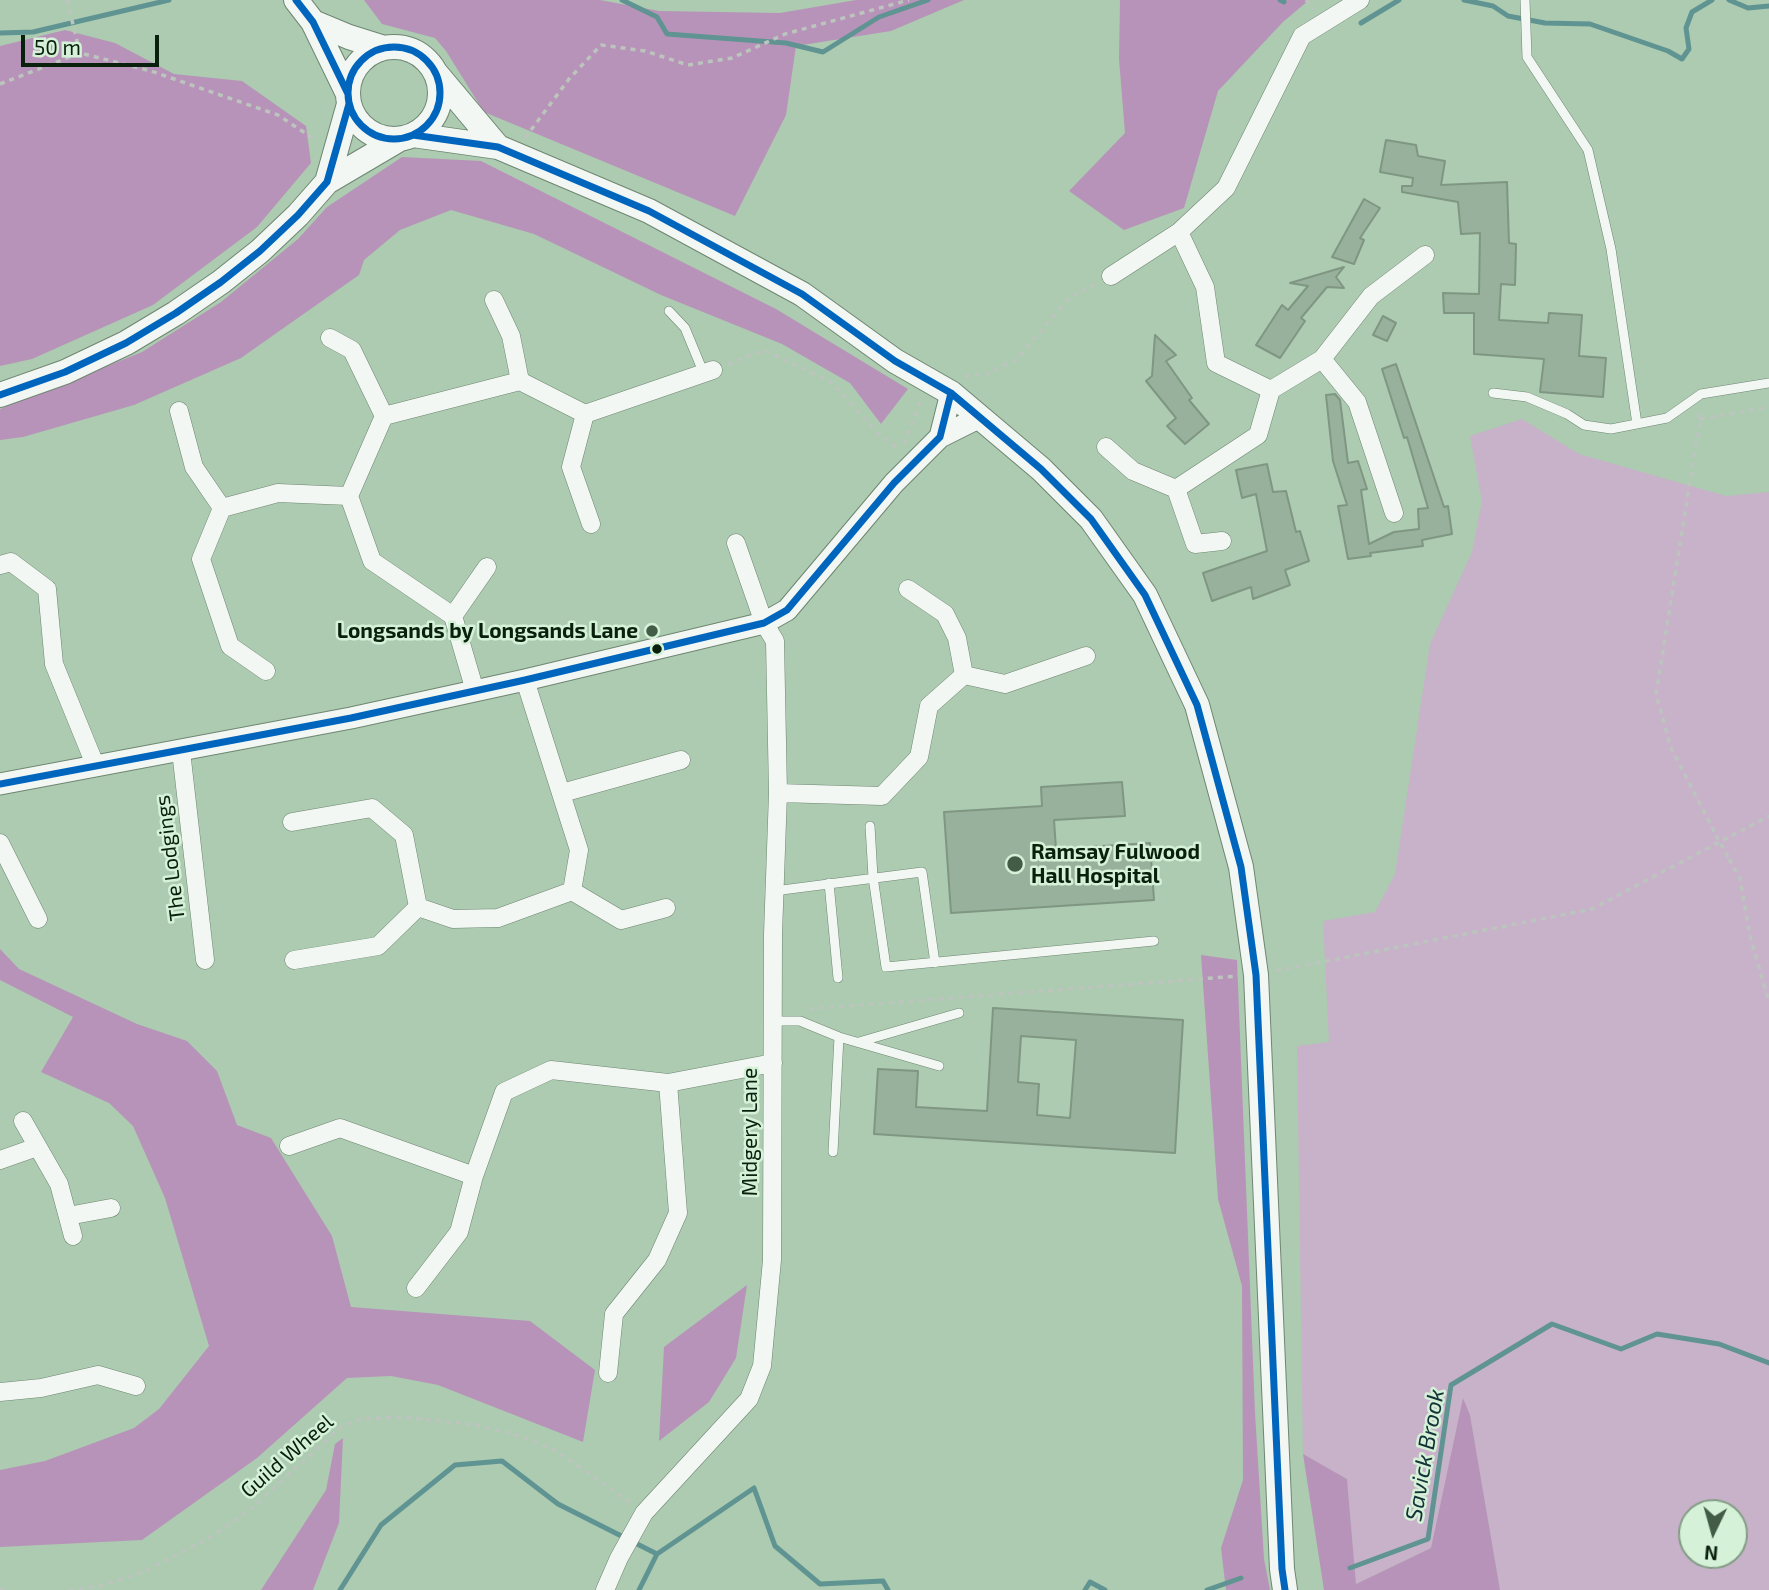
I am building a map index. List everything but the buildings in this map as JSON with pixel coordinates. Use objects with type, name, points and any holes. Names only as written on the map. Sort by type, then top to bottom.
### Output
[{"type":"main road","points":[[296,0],[313,22],[354,116],[362,127],[387,139],[407,137],[506,150],[649,211],[791,288],[895,360],[953,385],[980,416],[1041,469],[1091,519],[1145,595],[1197,705],[1241,867],[1256,975],[1281,1555],[1285,1590]]},
{"type":"main road","points":[[313,22],[384,48]]},
{"type":"main road","points":[[327,182],[348,99],[350,78],[358,64],[370,54],[384,48],[399,47],[414,51],[426,60],[506,150]]},
{"type":"main road","points":[[0,395],[65,372],[126,343],[221,282],[299,215],[327,182],[430,121],[440,101],[440,86],[435,72]]},
{"type":"street","points":[[1111,276],[1179,232],[1226,188],[1302,36],[1360,0]]},
{"type":"street","points":[[1179,232],[1205,287],[1216,363],[1270,390]]},
{"type":"street","points":[[1176,489],[1258,435],[1270,390],[1322,359],[1371,296],[1425,255]]},
{"type":"street","points":[[494,300],[511,336],[520,382]]},
{"type":"street","points":[[330,338],[352,351],[384,416],[349,496],[372,561],[453,616],[475,691]]},
{"type":"street","points":[[1322,359],[1357,402],[1394,513]]},
{"type":"street","points":[[384,416],[520,382],[585,414],[709,372]]},
{"type":"street","points":[[940,437],[953,385]]},
{"type":"street","points":[[179,411],[194,467],[222,508]]},
{"type":"street","points":[[585,414],[571,467],[591,524]]},
{"type":"street","points":[[0,784],[351,718],[764,623],[787,610],[894,483],[940,437],[980,416]]},
{"type":"street","points":[[1105,447],[1133,471],[1176,489],[1195,544],[1222,541]]},
{"type":"street","points":[[222,508],[278,493],[349,496]]},
{"type":"street","points":[[222,508],[201,559],[230,646],[266,671]]},
{"type":"street","name":"Midgery Lane","points":[[605,1590],[641,1519],[749,1399],[762,1366],[772,1260],[772,1021],[778,793],[775,641],[764,623],[736,543]]},
{"type":"street","points":[[0,565],[11,562],[47,589],[54,664],[96,767]]},
{"type":"street","points":[[453,616],[487,567]]},
{"type":"street","points":[[908,589],[945,614],[957,638],[964,675]]},
{"type":"street","points":[[964,675],[1005,684],[1086,656]]},
{"type":"street","points":[[778,793],[882,796],[919,757],[929,706],[964,675]]},
{"type":"street","points":[[525,680],[579,850],[572,891]]},
{"type":"street","name":"The Lodgings","points":[[181,751],[205,960]]},
{"type":"street","points":[[562,793],[681,760]]},
{"type":"street","points":[[292,822],[372,807],[404,835],[418,908]]},
{"type":"street","points":[[0,842],[38,919]]},
{"type":"street","points":[[418,908],[453,919],[498,918],[572,891]]},
{"type":"street","points":[[572,891],[621,920],[666,908]]},
{"type":"street","points":[[294,960],[378,946],[418,908]]},
{"type":"street","points":[[416,1288],[459,1232],[474,1176],[504,1092],[551,1070],[668,1083],[772,1063]]},
{"type":"street","points":[[608,1373],[614,1314],[657,1260],[678,1213],[668,1083]]},
{"type":"street","points":[[23,1121],[59,1184],[73,1236]]},
{"type":"street","points":[[289,1146],[340,1128],[474,1176]]},
{"type":"street","points":[[0,1160],[37,1147]]},
{"type":"street","points":[[68,1216],[111,1208]]},
{"type":"street","points":[[0,1392],[41,1388],[98,1375],[136,1385]]},
{"type":"lane","points":[[1525,0],[1527,57],[1588,150],[1611,248],[1637,424]]},
{"type":"lane","points":[[669,311],[685,328],[709,372]]},
{"type":"lane","points":[[1493,393],[1527,397],[1559,410],[1584,425],[1611,429],[1667,418],[1701,394],[1769,383]]},
{"type":"lane","points":[[870,826],[873,877],[886,967],[1154,941]]},
{"type":"lane","points":[[774,891],[922,872],[934,962]]},
{"type":"lane","points":[[829,883],[838,978]]},
{"type":"lane","points":[[858,1043],[959,1013]]},
{"type":"lane","points":[[772,1021],[800,1021],[839,1038],[939,1066]]},
{"type":"lane","points":[[833,1152],[839,1038]]},
{"type":"path","points":[[67,0],[80,53]]},
{"type":"path","points":[[506,150],[601,44],[645,51],[688,65],[732,58],[785,34],[909,0]]},
{"type":"path","points":[[0,85],[80,53],[151,71],[278,115],[335,153]]},
{"type":"path","points":[[953,385],[988,374],[1017,359],[1069,298],[1111,276]]},
{"type":"path","points":[[709,372],[764,350],[831,382],[880,436],[902,450],[922,396]]},
{"type":"path","points":[[1694,400],[1700,419],[1656,694],[1671,748],[1740,879],[1750,936],[1769,1002]]},
{"type":"path","points":[[1700,419],[1769,407]]},
{"type":"path","points":[[808,1009],[1256,975],[1592,909],[1769,816]]},
{"type":"path","name":"Guild Wheel","points":[[69,1590],[99,1586],[143,1572],[209,1538],[252,1508],[341,1427],[361,1419],[402,1417],[476,1425],[514,1434],[555,1450],[641,1519]]},
{"type":"path","points":[[0,1590],[9,1590]]},
{"type":"shaded area","points":[[364,0],[600,0],[659,11],[780,13],[856,0],[964,0],[891,31],[796,46],[786,115],[735,216],[484,112],[435,38],[382,24]]},
{"type":"shaded area","points":[[1120,0],[1309,0],[1283,22],[1218,91],[1184,208],[1124,230],[1069,191],[1125,133],[1119,59]]},
{"type":"shaded area","points":[[65,30],[115,43],[174,74],[242,81],[306,126],[311,163],[257,227],[153,305],[32,359],[0,366],[0,46]]},
{"type":"shaded area","points":[[402,157],[481,161],[776,309],[908,389],[881,424],[850,383],[782,344],[661,295],[534,234],[451,210],[400,230],[364,260],[359,275],[241,358],[134,405],[23,437],[0,440],[0,409],[142,352],[221,302],[298,239],[327,207]]},
{"type":"shaded area","points":[[1522,419],[1579,454],[1726,496],[1769,492],[1769,1590],[1500,1590],[1470,1415],[1463,1400],[1431,1548],[1356,1584],[1347,1479],[1303,1454],[1297,1046],[1329,1042],[1323,921],[1375,912],[1395,874],[1430,644],[1472,552],[1482,501],[1470,436]]},
{"type":"shaded area","points":[[0,949],[19,969],[137,1024],[187,1041],[217,1071],[237,1125],[271,1138],[332,1236],[351,1307],[530,1321],[595,1370],[583,1442],[438,1385],[391,1376],[347,1378],[257,1458],[142,1540],[0,1547],[0,1470],[45,1461],[134,1428],[159,1409],[209,1346],[165,1198],[133,1126],[109,1103],[41,1072],[73,1017],[0,980]]},
{"type":"shaded area","points":[[1201,955],[1237,960],[1255,1413],[1264,1559],[1270,1590],[1226,1590],[1221,1548],[1243,1480],[1242,1286],[1218,1199]]},
{"type":"shaded area","points":[[747,1285],[736,1358],[709,1402],[659,1441],[664,1347]]},
{"type":"shaded area","points":[[1463,1398],[1470,1415],[1500,1590],[1324,1590],[1303,1454],[1347,1479],[1356,1584],[1431,1548]]},
{"type":"shaded area","points":[[343,1438],[339,1523],[313,1590],[261,1590],[326,1490],[335,1444]]},
{"type":"waterway","points":[[0,33],[33,32],[169,0]]},
{"type":"waterway","points":[[622,0],[657,17],[667,34],[786,43],[823,52],[879,17],[928,0]]},
{"type":"waterway","points":[[1280,0],[1284,2]]},
{"type":"waterway","points":[[1361,23],[1399,0]]},
{"type":"waterway","points":[[1464,0],[1493,6],[1508,16],[1545,23],[1590,24],[1668,51],[1682,59],[1689,49],[1686,28],[1692,12],[1712,0]]},
{"type":"waterway","points":[[1729,0],[1748,8],[1769,6]]},
{"type":"waterway","name":"Savick Brook","points":[[1350,1568],[1428,1539],[1451,1385],[1552,1324],[1621,1349],[1657,1334],[1719,1344],[1769,1363]]},
{"type":"waterway","name":"Savick Brook","points":[[340,1590],[381,1525],[455,1465],[502,1461],[558,1504],[657,1554],[754,1488],[775,1546],[820,1584],[883,1581],[888,1590]]},
{"type":"waterway","points":[[639,1590],[657,1554]]},
{"type":"waterway","name":"Savick Brook","points":[[1207,1590],[1241,1578]]},
{"type":"waterway","name":"Savick Brook","points":[[1085,1590],[1090,1582],[1105,1590]]},
{"type":"transit line","points":[[0,395],[65,372],[126,343],[176,313],[260,251],[298,215],[327,182],[349,104],[348,94],[313,22],[296,0]]},
{"type":"transit line","points":[[394,47],[412,51],[426,61],[436,75],[440,93],[436,111],[426,125],[412,135],[394,139],[376,135],[362,125],[352,111],[348,93],[352,75],[362,61],[376,51],[394,47]]},
{"type":"transit line","points":[[413,135],[498,147],[649,211],[802,294],[895,361],[951,393],[1041,469],[1091,519],[1145,595],[1197,705],[1241,867],[1256,975],[1285,1590]]},
{"type":"transit line","points":[[0,784],[351,718],[764,623],[787,610],[894,483],[940,437],[951,393]]},
{"type":"place","name":"Longsands by Longsands Lane","points":[[652,631]]},
{"type":"place","name":"Ramsay Fulwood Hall Hospital","points":[[1015,864]]}]
